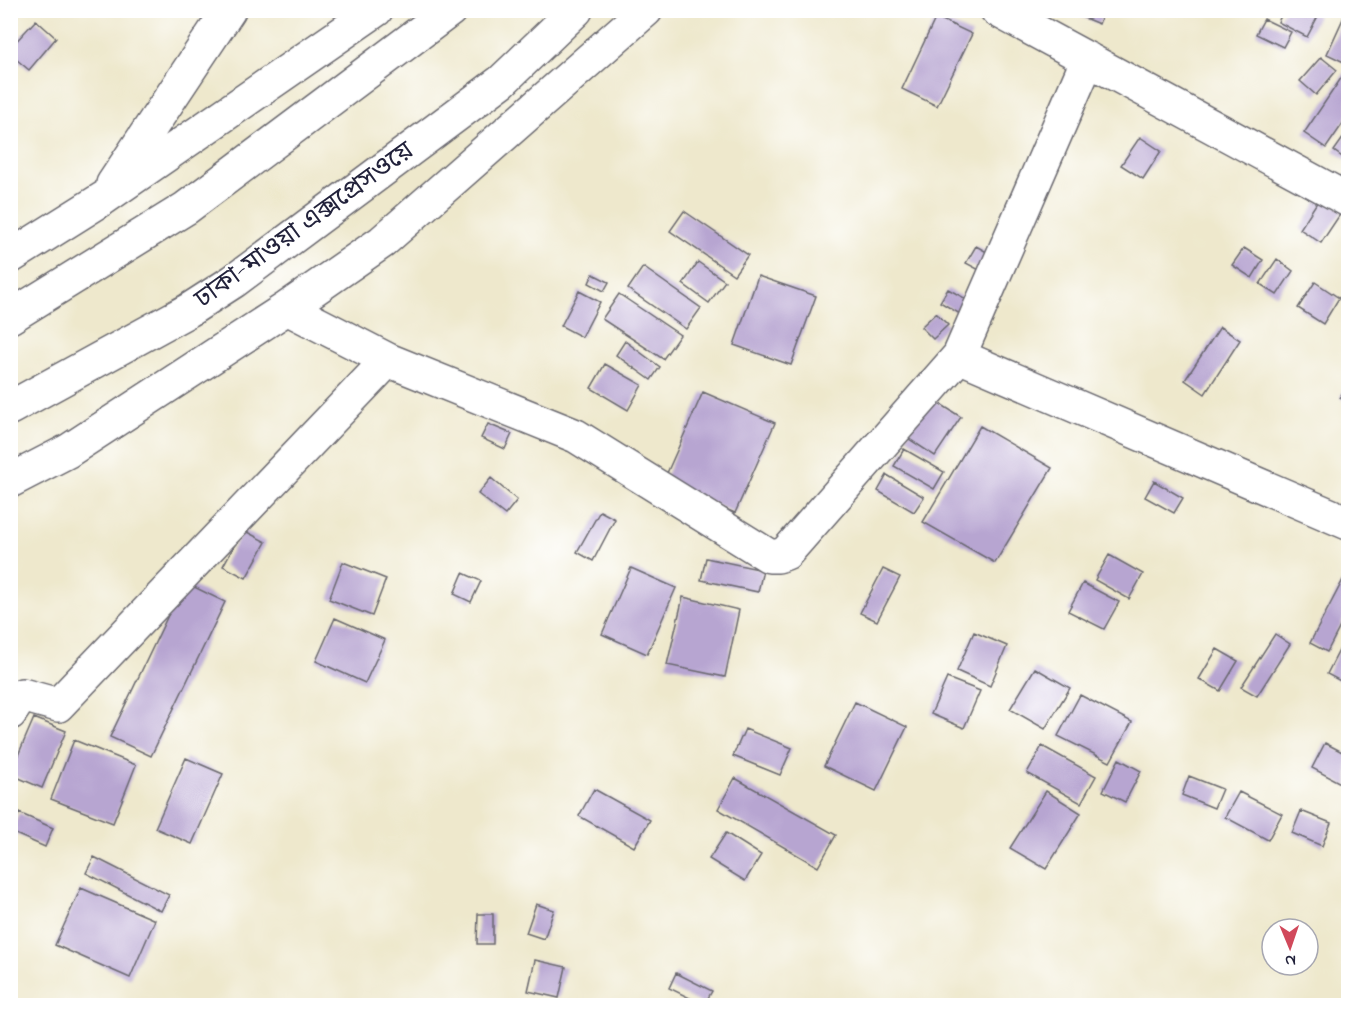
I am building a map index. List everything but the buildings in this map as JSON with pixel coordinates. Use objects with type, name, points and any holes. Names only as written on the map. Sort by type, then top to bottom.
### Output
[{"type":"main road","points":[[104,198],[229,10]]},
{"type":"main road","points":[[10,257],[104,198],[376,10]]},
{"type":"main road","points":[[10,317],[186,208],[450,10]]},
{"type":"main road","name":"ঢাকা-মাওয়া এক্সপ্রেসওয়ে","points":[[10,408],[189,310],[234,281],[502,81],[576,10]]},
{"type":"main road","points":[[10,481],[68,451],[287,308],[382,242],[646,10]]},
{"type":"main road","points":[[997,10],[1348,200]]},
{"type":"main road","points":[[287,308],[388,360],[576,436],[769,556],[778,556],[786,553],[959,356],[1088,59]]},
{"type":"main road","points":[[959,356],[1348,523]]},
{"type":"main road","points":[[10,713],[22,695],[58,705],[388,360]]}]
